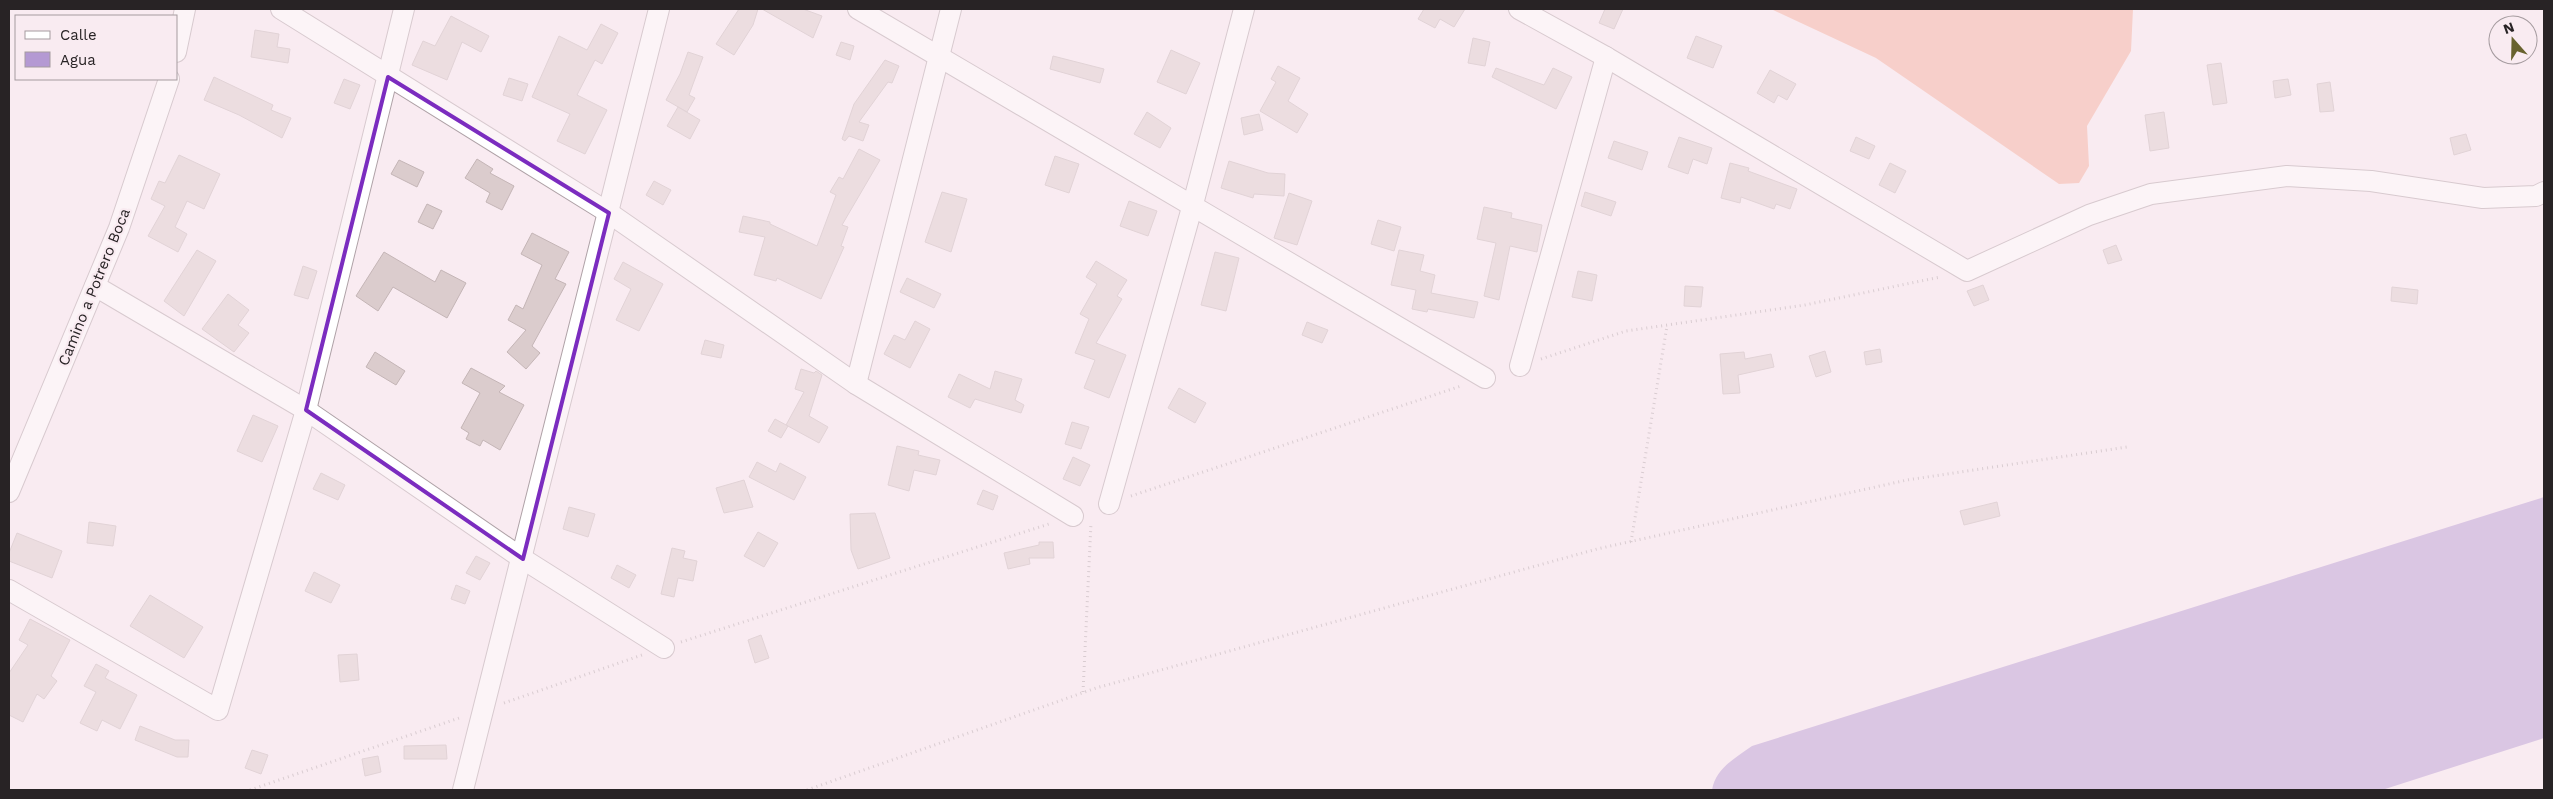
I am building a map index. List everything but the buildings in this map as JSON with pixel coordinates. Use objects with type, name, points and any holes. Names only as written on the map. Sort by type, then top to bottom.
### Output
[{"type":"street","points":[[178,42],[185,9]]},
{"type":"street","points":[[281,9],[609,213],[856,384],[1082,518]]},
{"type":"street","points":[[9,590],[218,710],[306,410],[404,9]]},
{"type":"street","points":[[463,790],[523,559],[659,9]]},
{"type":"street","points":[[858,9],[1193,204],[1485,378]]},
{"type":"street","points":[[856,384],[951,9]]},
{"type":"street","points":[[1109,504],[1193,204],[1244,9]]},
{"type":"street","points":[[1519,9],[1606,57],[1967,271],[2089,215],[2151,194],[2287,176],[2371,181],[2483,198],[2536,196],[2544,192]]},
{"type":"street","points":[[1520,366],[1606,57]]},
{"type":"street","name":"Camino a Potrero Boca","points":[[9,492],[119,228],[170,80]]},
{"type":"street","points":[[95,286],[306,410],[523,559],[664,648]]},
{"type":"path","points":[[1631,542],[1667,326]]},
{"type":"path","points":[[806,790],[1083,692],[1597,549],[1907,480],[2127,447]]},
{"type":"path","points":[[1082,518],[1083,692]]},
{"type":"highlighted area","points":[[388,77],[609,213],[523,559],[306,410]]},
{"type":"shaded area","points":[[1771,9],[2133,9],[2131,51],[2087,126],[2089,166],[2079,183],[2059,184],[1876,58]]},
{"type":"water","points":[[2544,497],[2544,738],[2382,790],[1712,790],[1717,776],[1722,770],[1732,760],[1752,746]]}]
